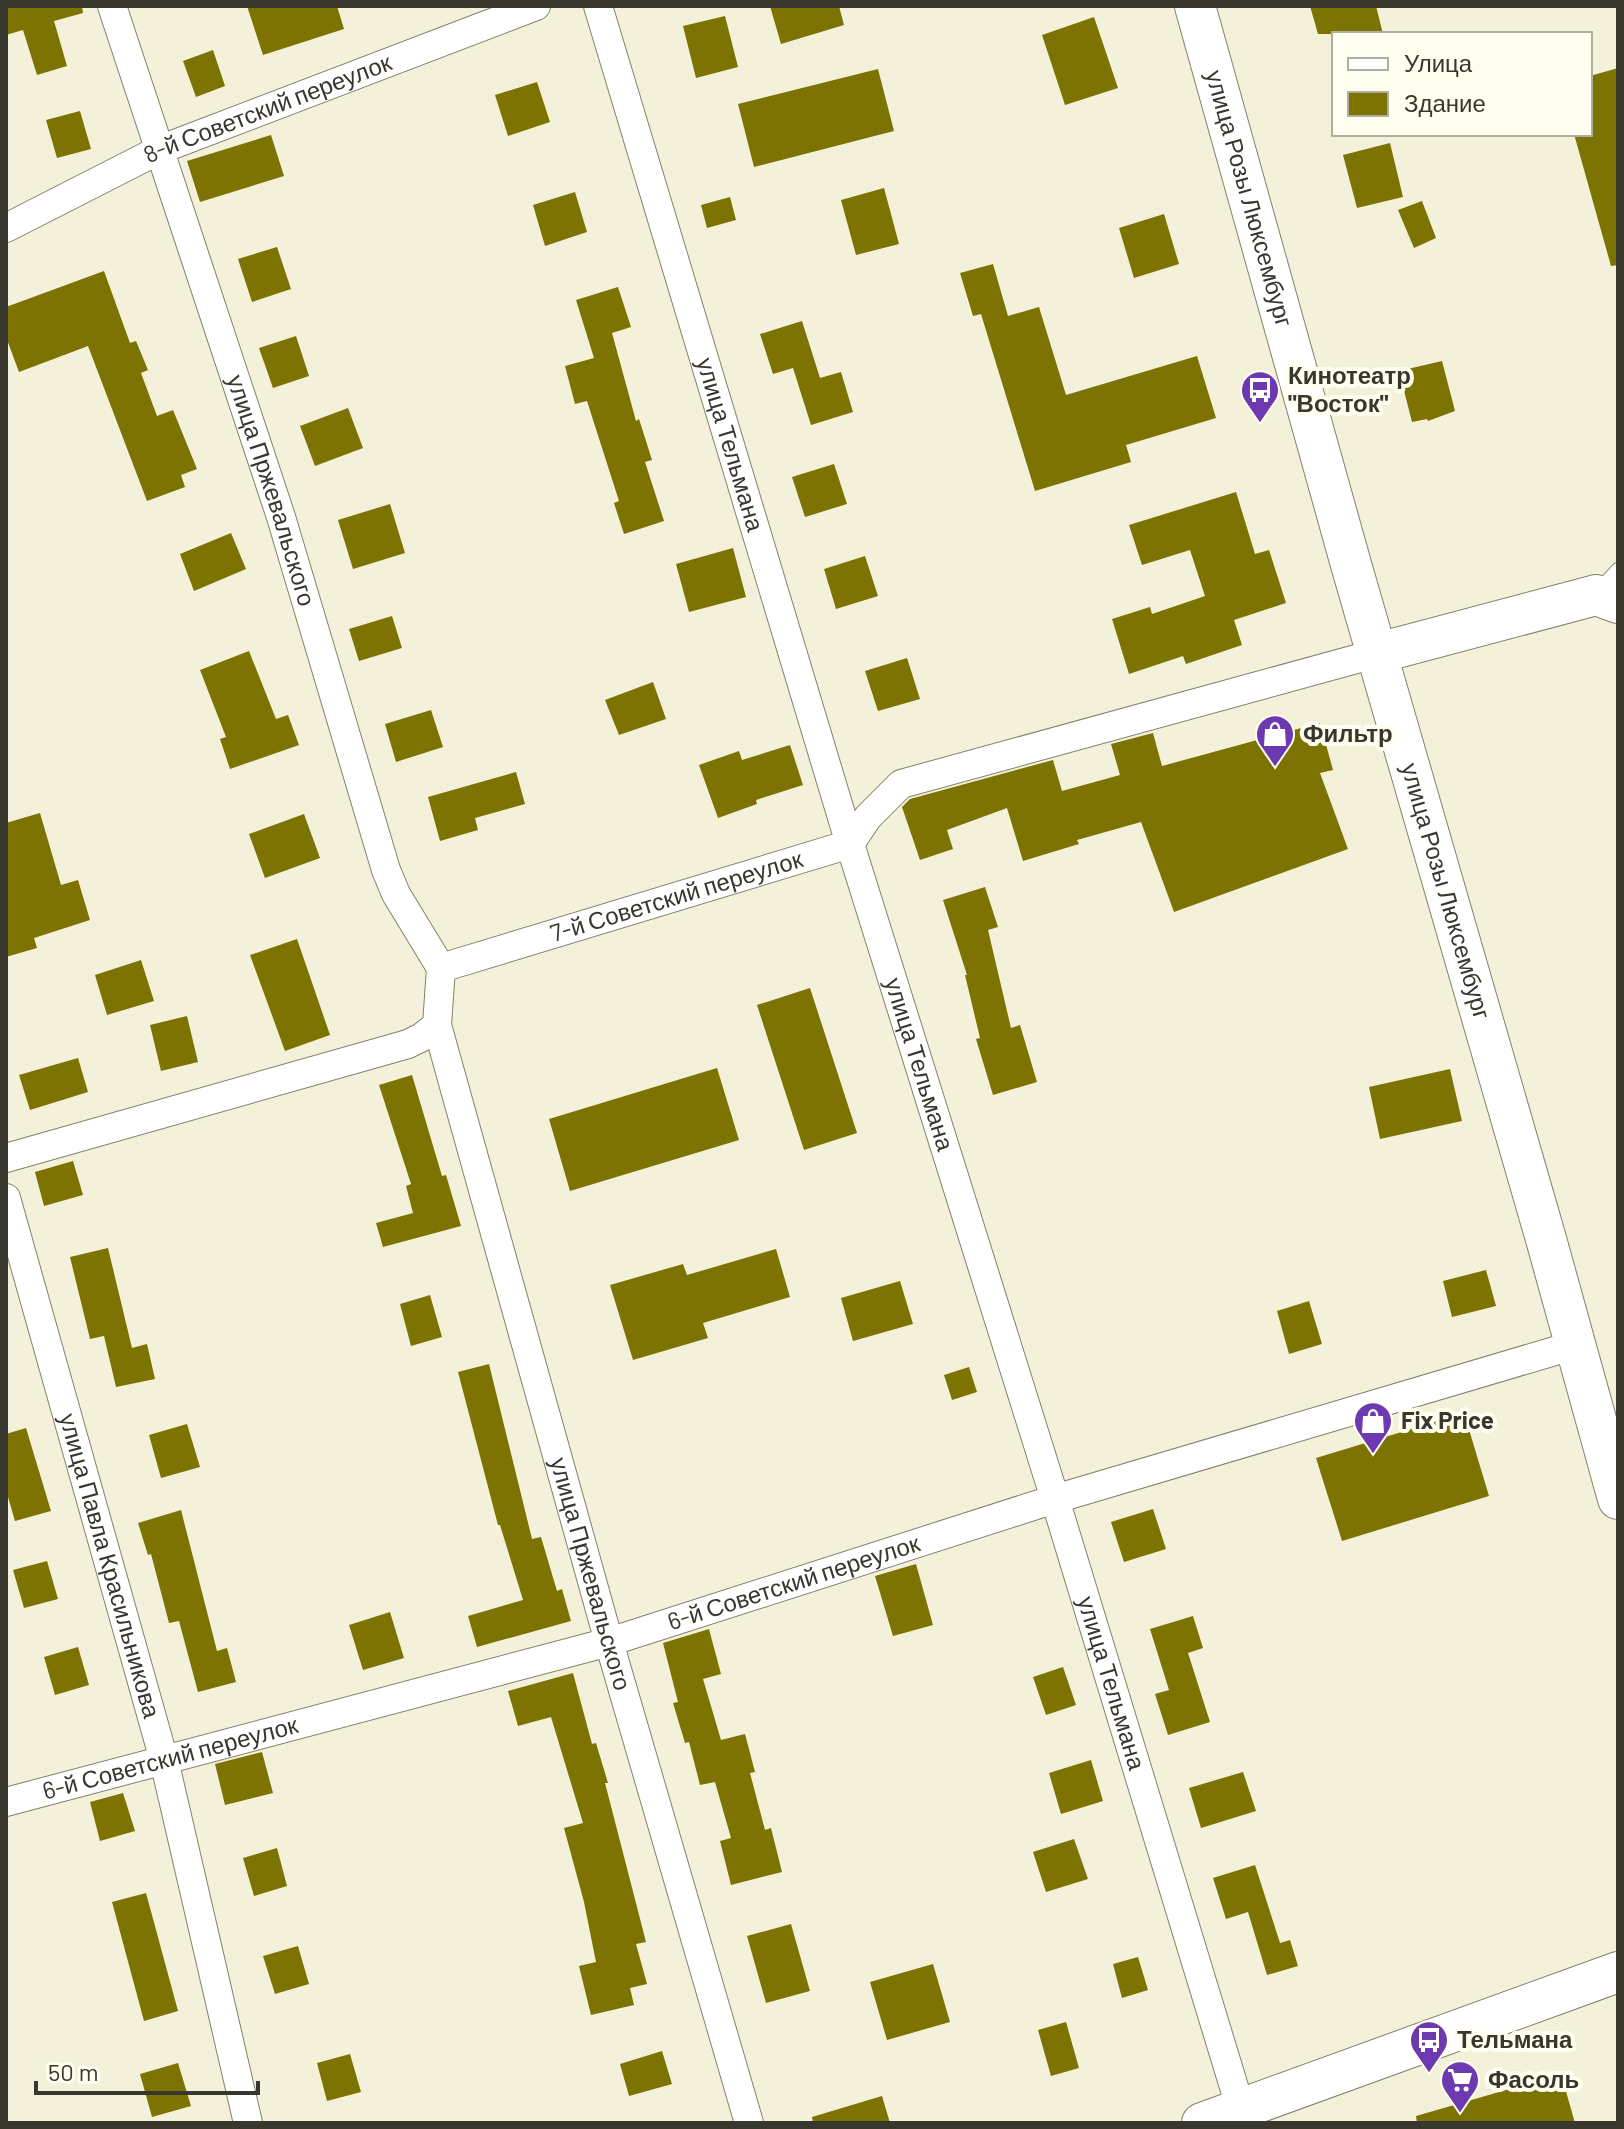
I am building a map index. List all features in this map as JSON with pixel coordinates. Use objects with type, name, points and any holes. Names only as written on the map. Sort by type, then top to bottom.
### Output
[{"type":"main road","name":"улица Розы Люксембург","points":[[1195,6],[1618,1499]]},
{"type":"main road","points":[[1378,653],[1611,589]]},
{"type":"main road","points":[[1202,2123],[1243,2116],[1618,1972]]},
{"type":"street","name":"улица Пржевальского","points":[[112,6],[281,517],[386,870],[396,894],[441,968]]},
{"type":"street","name":"8-й Советский переулок","points":[[6,228],[159,150],[536,6]]},
{"type":"street","name":"улица Тельмана","points":[[598,6],[850,844],[1055,1499],[1243,2116]]},
{"type":"street","points":[[850,844],[868,817],[901,784],[1378,653]]},
{"type":"street","name":"7-й Советский переулок","points":[[441,968],[850,844]]},
{"type":"street","points":[[6,1158],[408,1044],[437,1025],[441,968]]},
{"type":"street","name":"улица Пржевальского","points":[[437,1025],[609,1642],[749,2123]]},
{"type":"street","name":"улица Павла Красильникова","points":[[6,1198],[164,1760],[248,2123]]},
{"type":"street","name":"6-й Советский переулок","points":[[6,1802],[609,1642],[1055,1499],[1575,1345]]},
{"type":"building","points":[[6,6],[82,6],[83,13],[54,21],[67,66],[37,75],[23,30],[6,35]]},
{"type":"building","points":[[247,6],[337,6],[344,29],[263,55]]},
{"type":"building","points":[[770,6],[839,6],[844,25],[781,44]]},
{"type":"building","points":[[1310,6],[1376,6],[1382,32],[1332,32],[1318,34]]},
{"type":"building","points":[[725,16],[738,67],[696,78],[683,26]]},
{"type":"building","points":[[1094,17],[1118,88],[1065,105],[1042,35]]},
{"type":"building","points":[[213,50],[225,86],[196,97],[183,61]]},
{"type":"building","points":[[1618,68],[1618,265],[1611,266],[1575,136],[1592,136],[1592,75]]},
{"type":"building","points":[[878,69],[894,131],[754,167],[738,104]]},
{"type":"building","points":[[537,82],[550,122],[508,136],[495,95]]},
{"type":"building","points":[[80,111],[91,149],[57,158],[46,120]]},
{"type":"building","points":[[271,135],[284,176],[200,202],[187,161]]},
{"type":"building","points":[[1390,143],[1403,197],[1357,208],[1343,155]]},
{"type":"building","points":[[884,188],[899,244],[856,255],[841,200]]},
{"type":"building","points":[[575,192],[587,232],[545,246],[533,205]]},
{"type":"building","points":[[730,197],[736,220],[707,228],[701,205]]},
{"type":"building","points":[[1422,201],[1436,238],[1414,248],[1398,210]]},
{"type":"building","points":[[1164,214],[1179,264],[1134,278],[1119,228]]},
{"type":"building","points":[[277,247],[291,289],[252,302],[238,259]]},
{"type":"building","points":[[993,264],[1008,316],[1039,307],[1066,395],[1197,356],[1216,418],[1126,445],[1131,462],[1035,491],[981,314],[973,316],[960,273]]},
{"type":"building","points":[[104,271],[130,343],[136,341],[148,370],[141,373],[157,416],[173,410],[197,469],[181,475],[185,487],[147,501],[88,346],[19,372],[6,337],[6,307]]},
{"type":"building","points":[[618,287],[631,327],[612,333],[636,421],[639,419],[652,460],[645,462],[664,521],[624,534],[614,503],[619,501],[587,401],[575,404],[565,366],[594,358],[576,300]]},
{"type":"building","points":[[802,321],[820,378],[841,372],[853,412],[811,425],[793,368],[773,374],[760,334]]},
{"type":"building","points":[[296,336],[309,376],[273,388],[259,348]]},
{"type":"building","points":[[1442,361],[1455,411],[1428,421],[1412,422],[1399,371]]},
{"type":"building","points":[[348,408],[363,448],[315,466],[300,426]]},
{"type":"building","points":[[834,464],[847,504],[805,517],[792,477]]},
{"type":"building","points":[[1236,492],[1255,554],[1269,550],[1286,603],[1234,620],[1242,645],[1186,664],[1183,656],[1129,674],[1112,619],[1150,607],[1152,614],[1205,596],[1190,550],[1142,565],[1129,525]]},
{"type":"building","points":[[390,504],[405,553],[353,569],[338,520]]},
{"type":"building","points":[[231,533],[246,569],[194,591],[180,554]]},
{"type":"building","points":[[733,548],[746,597],[689,612],[676,564]]},
{"type":"building","points":[[865,556],[878,596],[836,609],[824,569]]},
{"type":"building","points":[[392,616],[402,648],[359,661],[349,629]]},
{"type":"building","points":[[249,651],[276,719],[288,715],[299,745],[230,769],[220,739],[226,737],[200,670]]},
{"type":"building","points":[[907,658],[920,699],[878,711],[865,671]]},
{"type":"building","points":[[653,682],[666,719],[619,735],[605,700]]},
{"type":"building","points":[[431,710],[443,747],[396,762],[385,724]]},
{"type":"building","points":[[1320,723],[1333,770],[1320,773],[1348,849],[1174,912],[1141,822],[1077,840],[1079,844],[1023,861],[1007,808],[947,830],[953,849],[920,860],[902,807],[910,799],[1053,760],[1062,791],[1120,775],[1111,744],[1153,733],[1162,766]]},
{"type":"building","points":[[790,745],[803,785],[756,800],[757,804],[718,818],[699,765],[739,751],[742,760]]},
{"type":"building","points":[[516,772],[525,804],[475,818],[478,830],[440,841],[428,797]]},
{"type":"building","points":[[40,813],[61,885],[78,880],[90,920],[34,938],[37,948],[6,957],[6,823]]},
{"type":"building","points":[[304,814],[320,858],[265,878],[249,834]]},
{"type":"building","points":[[985,887],[998,927],[988,930],[1011,1028],[1020,1025],[1037,1082],[993,1095],[976,1039],[980,1038],[967,975],[943,900]]},
{"type":"building","points":[[297,939],[330,1035],[285,1051],[250,955]]},
{"type":"building","points":[[141,960],[154,1001],[107,1015],[95,975]]},
{"type":"building","points":[[810,988],[857,1133],[804,1150],[757,1005]]},
{"type":"building","points":[[187,1016],[198,1062],[161,1071],[150,1025]]},
{"type":"building","points":[[78,1058],[88,1092],[30,1110],[19,1075]]},
{"type":"building","points":[[717,1068],[739,1140],[570,1191],[549,1119]]},
{"type":"building","points":[[1450,1069],[1462,1121],[1380,1139],[1369,1087]]},
{"type":"building","points":[[412,1075],[442,1176],[446,1175],[461,1226],[383,1247],[376,1223],[413,1213],[406,1186],[411,1184],[379,1085]]},
{"type":"building","points":[[73,1161],[83,1195],[44,1206],[35,1172]]},
{"type":"building","points":[[108,1248],[132,1348],[147,1344],[155,1379],[116,1387],[104,1336],[90,1339],[70,1257]]},
{"type":"building","points":[[776,1249],[790,1297],[703,1323],[708,1338],[633,1360],[610,1285],[683,1264],[687,1275]]},
{"type":"building","points":[[1486,1270],[1496,1306],[1452,1317],[1443,1281]]},
{"type":"building","points":[[900,1281],[913,1324],[853,1341],[841,1298]]},
{"type":"building","points":[[430,1295],[442,1337],[411,1346],[400,1304]]},
{"type":"building","points":[[1309,1301],[1322,1344],[1289,1354],[1277,1311]]},
{"type":"building","points":[[489,1364],[532,1539],[541,1537],[557,1591],[562,1589],[571,1621],[477,1647],[468,1616],[523,1600],[498,1525],[458,1372]]},
{"type":"building","points":[[969,1367],[977,1392],[952,1400],[944,1375]]},
{"type":"building","points":[[1464,1413],[1489,1496],[1342,1541],[1316,1458]]},
{"type":"building","points":[[187,1424],[200,1467],[161,1478],[149,1435]]},
{"type":"building","points":[[26,1428],[51,1511],[15,1521],[6,1490],[6,1434]]},
{"type":"building","points":[[1153,1509],[1166,1549],[1124,1562],[1111,1522]]},
{"type":"building","points":[[181,1510],[217,1651],[227,1648],[236,1682],[198,1692],[179,1621],[169,1623],[151,1554],[148,1555],[138,1523]]},
{"type":"building","points":[[47,1561],[58,1599],[24,1608],[13,1570]]},
{"type":"building","points":[[916,1564],[933,1625],[893,1636],[875,1576]]},
{"type":"building","points":[[390,1612],[404,1658],[363,1670],[349,1625]]},
{"type":"building","points":[[1193,1616],[1203,1648],[1188,1653],[1210,1722],[1168,1735],[1155,1694],[1169,1690],[1150,1629]]},
{"type":"building","points":[[709,1629],[721,1674],[703,1679],[721,1740],[745,1734],[755,1772],[750,1773],[765,1830],[771,1828],[782,1872],[731,1885],[720,1841],[731,1838],[715,1782],[700,1785],[689,1742],[685,1743],[673,1703],[678,1702],[663,1643]]},
{"type":"building","points":[[78,1647],[89,1685],[55,1695],[44,1657]]},
{"type":"building","points":[[1063,1667],[1076,1705],[1046,1715],[1033,1677]]},
{"type":"building","points":[[573,1673],[592,1744],[596,1743],[608,1783],[605,1783],[646,1942],[636,1944],[647,1984],[630,1988],[634,2005],[591,2015],[579,1966],[596,1962],[564,1828],[583,1823],[551,1717],[518,1726],[508,1691]]},
{"type":"building","points":[[262,1752],[273,1793],[225,1805],[215,1764]]},
{"type":"building","points":[[1091,1760],[1103,1801],[1061,1814],[1049,1773]]},
{"type":"building","points":[[1243,1772],[1256,1811],[1201,1828],[1189,1788]]},
{"type":"building","points":[[123,1793],[135,1831],[100,1841],[90,1802]]},
{"type":"building","points":[[1074,1839],[1088,1879],[1046,1892],[1033,1852]]},
{"type":"building","points":[[277,1848],[287,1886],[254,1896],[243,1858]]},
{"type":"building","points":[[1255,1865],[1280,1943],[1290,1940],[1298,1966],[1267,1975],[1248,1912],[1226,1919],[1213,1878]]},
{"type":"building","points":[[146,1893],[178,2011],[144,2021],[112,1902]]},
{"type":"building","points":[[791,1924],[810,1991],[766,2003],[747,1936]]},
{"type":"building","points":[[298,1946],[309,1984],[275,1994],[263,1956]]},
{"type":"building","points":[[1138,1957],[1148,1990],[1122,1998],[1113,1964]]},
{"type":"building","points":[[933,1964],[950,2022],[887,2040],[870,1982]]},
{"type":"building","points":[[1066,2022],[1079,2068],[1051,2076],[1038,2030]]},
{"type":"building","points":[[662,2051],[672,2084],[629,2096],[620,2064]]},
{"type":"building","points":[[350,2054],[361,2092],[327,2101],[317,2063]]},
{"type":"building","points":[[178,2063],[191,2106],[152,2117],[140,2074]]},
{"type":"building","points":[[1561,2074],[1575,2123],[1417,2123],[1416,2116]]},
{"type":"building","points":[[882,2096],[890,2123],[813,2123],[812,2117]]},
{"type":"place","name":"Кинотеатр \"Восток\"","points":[[1260,424]]},
{"type":"place","name":"Фильтр","points":[[1275,768]]},
{"type":"place","name":"Fix Price","points":[[1373,1455]]},
{"type":"place","name":"Тельмана","points":[[1429,2074]]},
{"type":"place","name":"Фасоль","points":[[1460,2114]]}]
